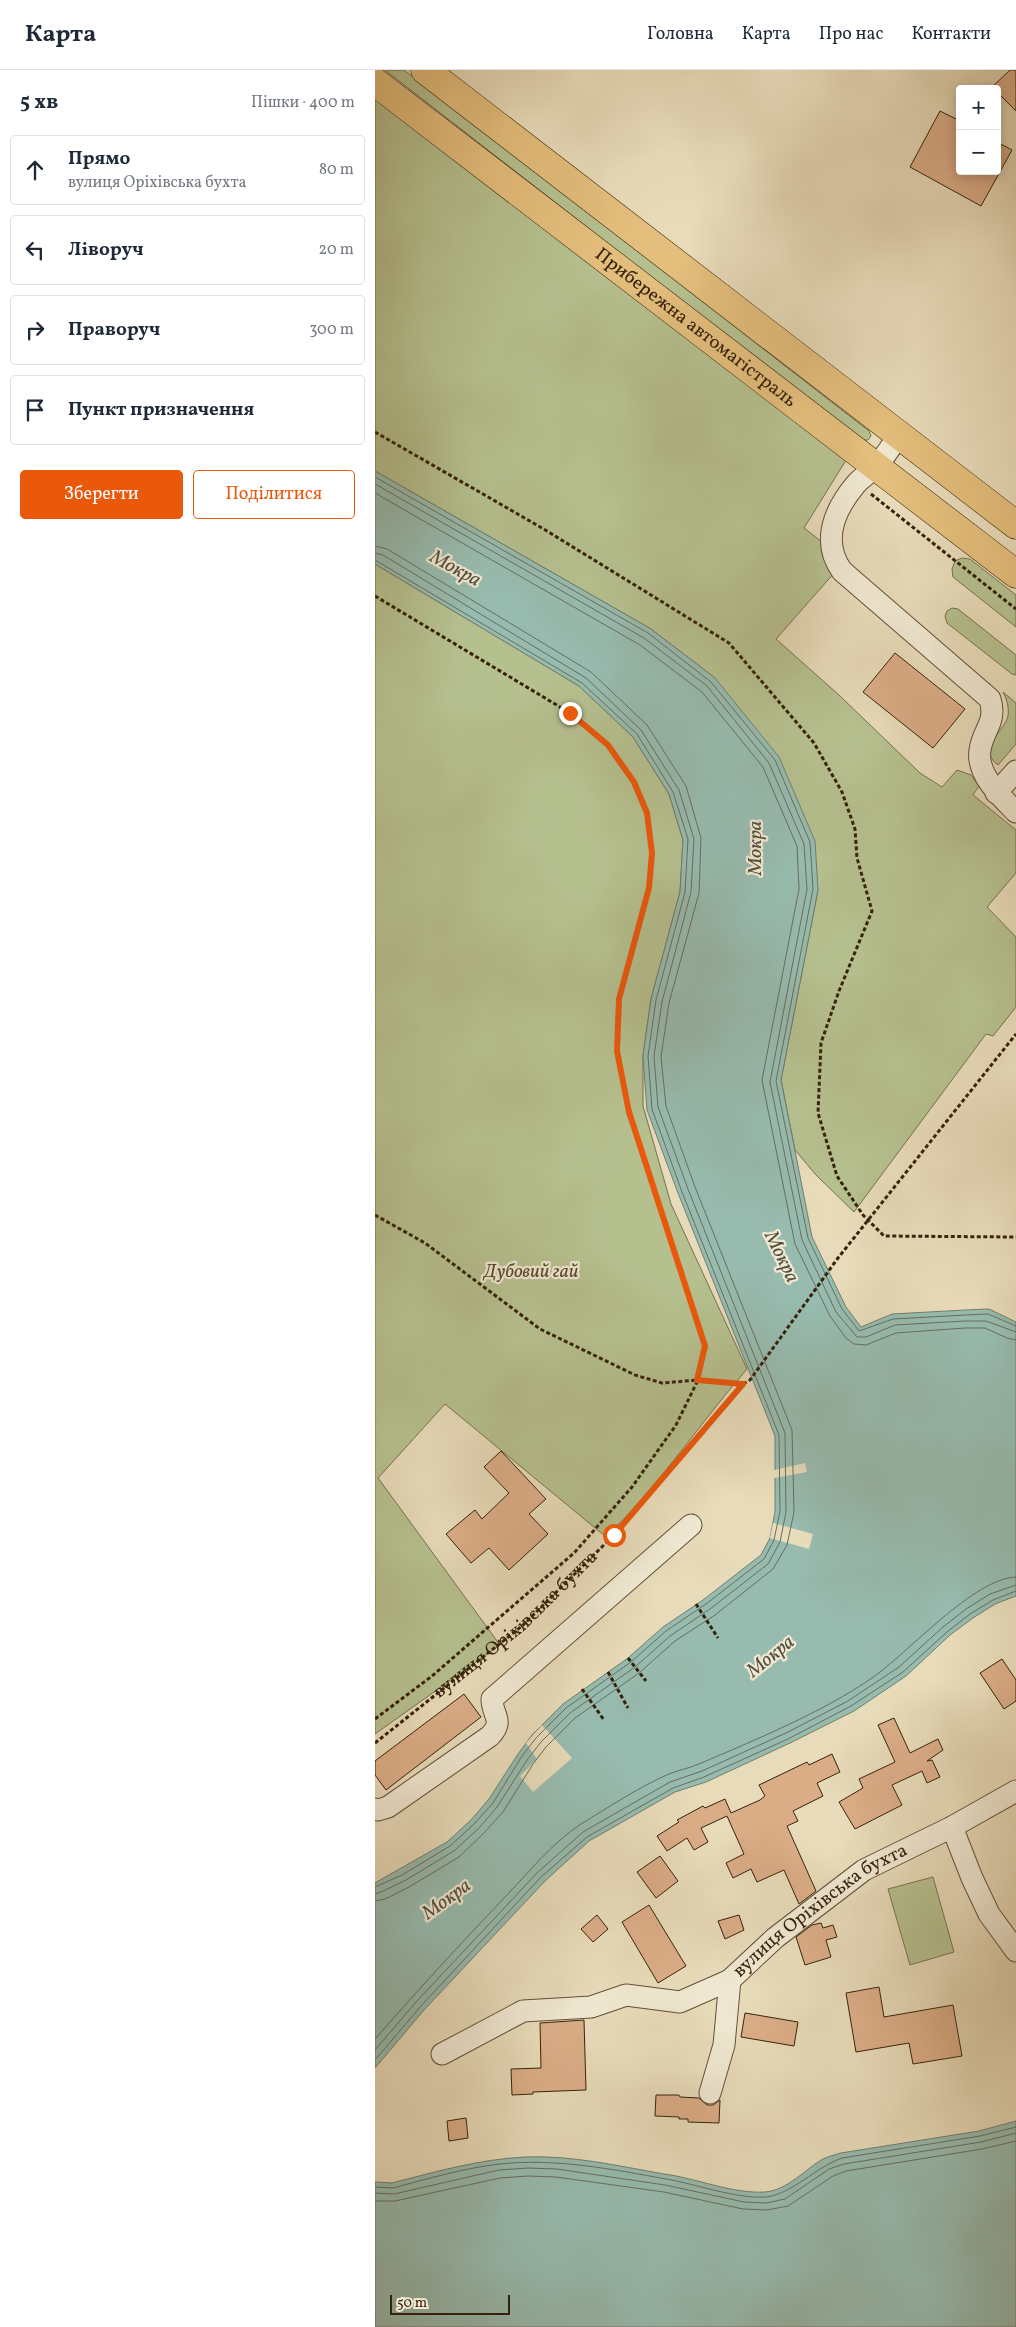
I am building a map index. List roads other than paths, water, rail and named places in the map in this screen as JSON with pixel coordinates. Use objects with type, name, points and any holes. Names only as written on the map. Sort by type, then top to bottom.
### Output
[{"type":"main road","name":"Прибережна автомагістраль","points":[[425,70],[783,348],[1016,525]]},
{"type":"main road","name":"Прибережна автомагістраль","points":[[375,82],[853,449],[866,475],[906,490],[1016,574]]},
{"type":"main road","points":[[853,449],[861,451],[873,447],[880,436],[877,418]]},
{"type":"main road","points":[[906,490],[901,480],[902,469],[905,464],[909,460],[918,457],[928,459]]},
{"type":"street","points":[[899,435],[839,508],[833,520],[830,544],[842,572],[990,699],[993,714],[980,750],[980,762],[996,793],[1016,812]]},
{"type":"street","points":[[996,793],[1016,771]]},
{"type":"street","points":[[375,1809],[388,1807],[490,1736],[497,1729],[498,1718],[492,1706],[492,1699],[691,1525]]},
{"type":"street","name":"вулиця Оріхівська бухта","points":[[710,2093],[724,2045],[730,1980],[775,1938],[864,1870],[952,1827],[1016,1792]]},
{"type":"street","points":[[952,1827],[972,1878],[989,1914],[1016,1951]]},
{"type":"street","points":[[442,2054],[523,2011],[591,2007],[626,1995],[680,2002],[730,1980]]},
{"type":"water","name":"Мокра","points":[[375,471],[651,629],[715,678],[779,757],[815,841],[818,890],[781,1080],[812,1237],[846,1307],[861,1327],[892,1314],[989,1309],[1016,1322],[1016,1596],[995,1604],[973,1618],[950,1635],[906,1676],[854,1711],[706,1782],[675,1792],[589,1841],[545,1881],[424,2010],[375,2068],[375,1883],[447,1842],[471,1820],[489,1799],[532,1735],[563,1704],[628,1658],[663,1627],[703,1600],[761,1555],[770,1538],[775,1512],[775,1436],[647,1110],[643,1056],[651,999],[680,892],[683,840],[669,794],[633,737],[579,686],[375,564]]},
{"type":"water","points":[[1016,2121],[1016,2327],[375,2327],[375,2182],[392,2183],[491,2160],[542,2157],[595,2162],[676,2176],[740,2191],[765,2192],[781,2188],[816,2163],[830,2156],[979,2131]]},
{"type":"park label","name":"Дубовий гай","points":[[531,1272]]}]
